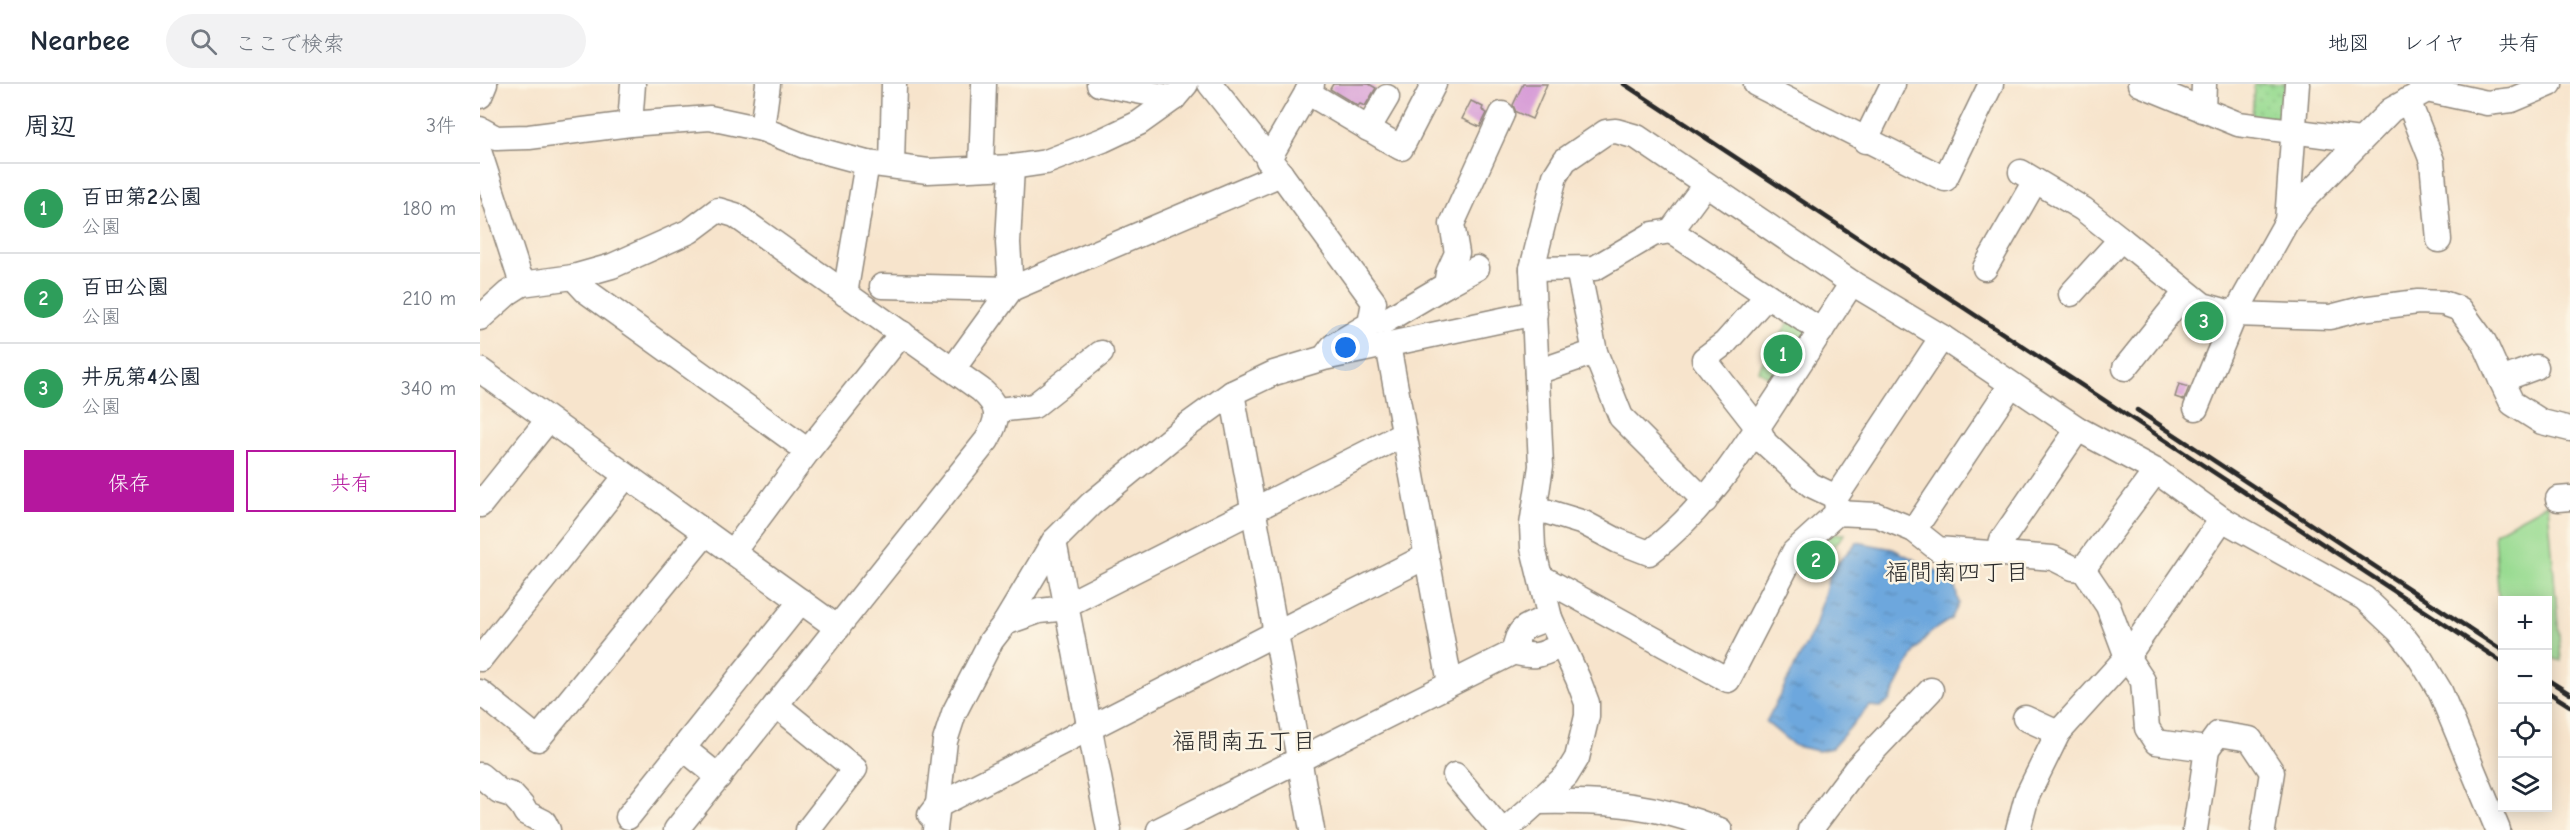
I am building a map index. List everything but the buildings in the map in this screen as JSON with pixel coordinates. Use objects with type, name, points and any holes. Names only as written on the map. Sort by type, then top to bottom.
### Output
[{"type":"street","points":[[480,96],[485,84]]},
{"type":"street","points":[[630,124],[633,84]]},
{"type":"street","points":[[762,129],[768,84]]},
{"type":"street","points":[[892,166],[894,84]]},
{"type":"street","points":[[981,168],[984,84]]},
{"type":"street","points":[[1099,84],[1180,91]]},
{"type":"street","points":[[1210,84],[1275,167],[1374,302],[1370,324]]},
{"type":"street","points":[[882,286],[1011,289],[1275,167],[1309,88],[1368,129],[1401,148],[1434,84]]},
{"type":"street","points":[[1756,84],[1865,141],[1945,179],[1991,84]]},
{"type":"street","points":[[1865,141],[1893,84]]},
{"type":"street","points":[[2140,84],[2238,124],[2360,140]]},
{"type":"street","points":[[2203,110],[2204,84]]},
{"type":"street","points":[[2287,221],[2296,84]]},
{"type":"street","points":[[2196,408],[2235,314],[2287,221],[2302,201],[2391,110],[2427,90],[2487,103],[2512,100],[2550,84]]},
{"type":"street","points":[[480,129],[496,138],[529,137],[630,124],[710,118],[762,129],[804,146],[867,163],[928,171],[1012,167],[1046,162],[1103,140],[1139,123],[1180,91]]},
{"type":"street","points":[[1368,129],[1387,97]]},
{"type":"street","points":[[2408,100],[2432,161],[2439,240]]},
{"type":"street","points":[[1446,285],[1448,273],[1457,253],[1452,224],[1502,114]]},
{"type":"street","points":[[1506,830],[1566,776],[1577,758],[1587,716],[1587,703],[1550,618],[1533,548],[1532,525],[1541,466],[1532,269],[1555,176],[1565,160],[1606,132],[1617,131],[1637,137],[1852,283],[1942,338],[2078,429],[2156,471],[2222,519],[2364,598],[2399,632],[2420,658],[2440,691],[2498,830]]},
{"type":"street","points":[[480,154],[522,284]]},
{"type":"street","points":[[845,294],[867,163]]},
{"type":"street","points":[[953,369],[1011,289],[1008,243],[1012,167]]},
{"type":"street","points":[[1985,268],[2028,177],[2083,209],[2203,305],[2235,314],[2330,317],[2418,302],[2444,303],[2460,309],[2484,342],[2512,403],[2542,422],[2570,429]]},
{"type":"street","points":[[1671,231],[1705,185]]},
{"type":"street","points":[[480,318],[508,293],[522,284],[573,277],[612,266],[690,231],[718,210],[735,215],[953,369],[992,400],[996,410],[995,425],[987,440],[676,830]]},
{"type":"street","points":[[1532,269],[1595,268],[1653,234],[1671,231],[1821,331]]},
{"type":"street","points":[[2071,294],[2121,239]]},
{"type":"street","points":[[1323,358],[1334,346],[1370,324],[1385,321],[1477,268]]},
{"type":"street","points":[[1578,269],[1595,352],[1621,417],[1705,501]]},
{"type":"street","points":[[573,277],[586,291],[808,451]]},
{"type":"street","points":[[1535,508],[1584,523],[1618,541],[1649,553],[1677,531],[1705,501],[1750,442],[1852,283]]},
{"type":"street","points":[[2125,368],[2186,292]]},
{"type":"street","points":[[1767,296],[1725,343],[1704,359],[1758,428],[1765,442],[1811,485],[1837,505],[1877,515],[1914,530],[1938,549],[2053,558],[2073,568],[2083,569]]},
{"type":"street","points":[[935,830],[945,741],[954,713],[992,641],[1054,541],[1091,504],[1185,427],[1233,393],[1274,373],[1323,358],[1535,313]]},
{"type":"street","points":[[733,552],[808,451],[902,333]]},
{"type":"street","points":[[1541,577],[1728,680],[1794,552],[1837,505],[1942,338]]},
{"type":"street","points":[[1388,345],[1450,683]]},
{"type":"street","points":[[1537,372],[1595,352]]},
{"type":"street","points":[[996,410],[1034,406],[1101,353]]},
{"type":"street","points":[[2501,380],[2536,367]]},
{"type":"street","points":[[480,370],[838,628]]},
{"type":"street","points":[[1914,530],[2012,385]]},
{"type":"street","points":[[1233,393],[1312,830]]},
{"type":"street","points":[[480,505],[548,420]]},
{"type":"street","points":[[1998,555],[2002,540],[2078,429]]},
{"type":"street","points":[[1005,623],[1039,611],[1059,609],[1404,434]]},
{"type":"street","points":[[2083,569],[2156,471]]},
{"type":"street","points":[[480,659],[626,476]]},
{"type":"street","points":[[2018,830],[2027,796],[2058,733],[2127,657],[2222,519]]},
{"type":"street","points":[[480,692],[538,739],[706,533]]},
{"type":"street","points":[[1054,541],[1109,830]]},
{"type":"street","points":[[918,830],[937,806],[1427,556]]},
{"type":"street","points":[[2083,569],[2108,606],[2127,657],[2143,681],[2147,728],[2156,742],[2207,749]]},
{"type":"street","points":[[628,817],[801,601]]},
{"type":"street","points":[[1514,652],[1516,636],[1522,630],[1550,618]]},
{"type":"street","points":[[1159,830],[1514,652],[1528,657],[1537,656],[1562,645]]},
{"type":"street","points":[[1810,830],[1857,769],[1931,690]]},
{"type":"street","points":[[776,705],[855,769],[808,830]]},
{"type":"street","points":[[2025,718],[2058,733]]},
{"type":"street","points":[[2195,830],[2207,749],[2218,734],[2250,739],[2272,772],[2263,830]]},
{"type":"street","points":[[683,748],[719,777]]},
{"type":"street","points":[[480,775],[499,791],[512,795],[522,806],[520,822],[544,822],[548,830]]},
{"type":"street","points":[[1455,775],[1502,830]]},
{"type":"street","points":[[1539,802],[1602,801],[1657,809],[1720,830]]},
{"type":"green space","points":[[2254,84],[2288,84],[2285,115],[2279,122],[2252,119]]},
{"type":"green space","points":[[2186,304],[2220,318],[2216,345],[2178,314]]},
{"type":"green space","points":[[1791,319],[1807,329],[1807,339],[1779,384],[1758,370]]},
{"type":"green space","points":[[2548,503],[2561,661],[2552,658],[2552,596],[2498,596],[2494,533]]},
{"type":"green space","points":[[1829,533],[1845,534],[1833,547],[1822,578],[1798,568],[1808,552]]},
{"type":"water","points":[[1857,542],[1893,549],[1947,576],[1955,587],[1959,604],[1951,619],[1932,631],[1915,651],[1889,701],[1880,707],[1869,706],[1832,748],[1818,751],[1795,746],[1766,722],[1815,627],[1831,570]]},
{"type":"railway","points":[[1624,84],[2498,659]]},
{"type":"railway","points":[[2137,410],[2498,647]]},
{"type":"railway","points":[[2552,683],[2570,694]]},
{"type":"railway","points":[[2552,695],[2570,706]]},
{"type":"place","name":"井尻第4公園","points":[[2204,321]]},
{"type":"place","name":"百田第2公園","points":[[1783,354]]},
{"type":"place","name":"百田公園","points":[[1816,560]]},
{"type":"district","name":"福間南四丁目","points":[[1957,572]]},
{"type":"district","name":"福間南五丁目","points":[[1244,741]]}]
